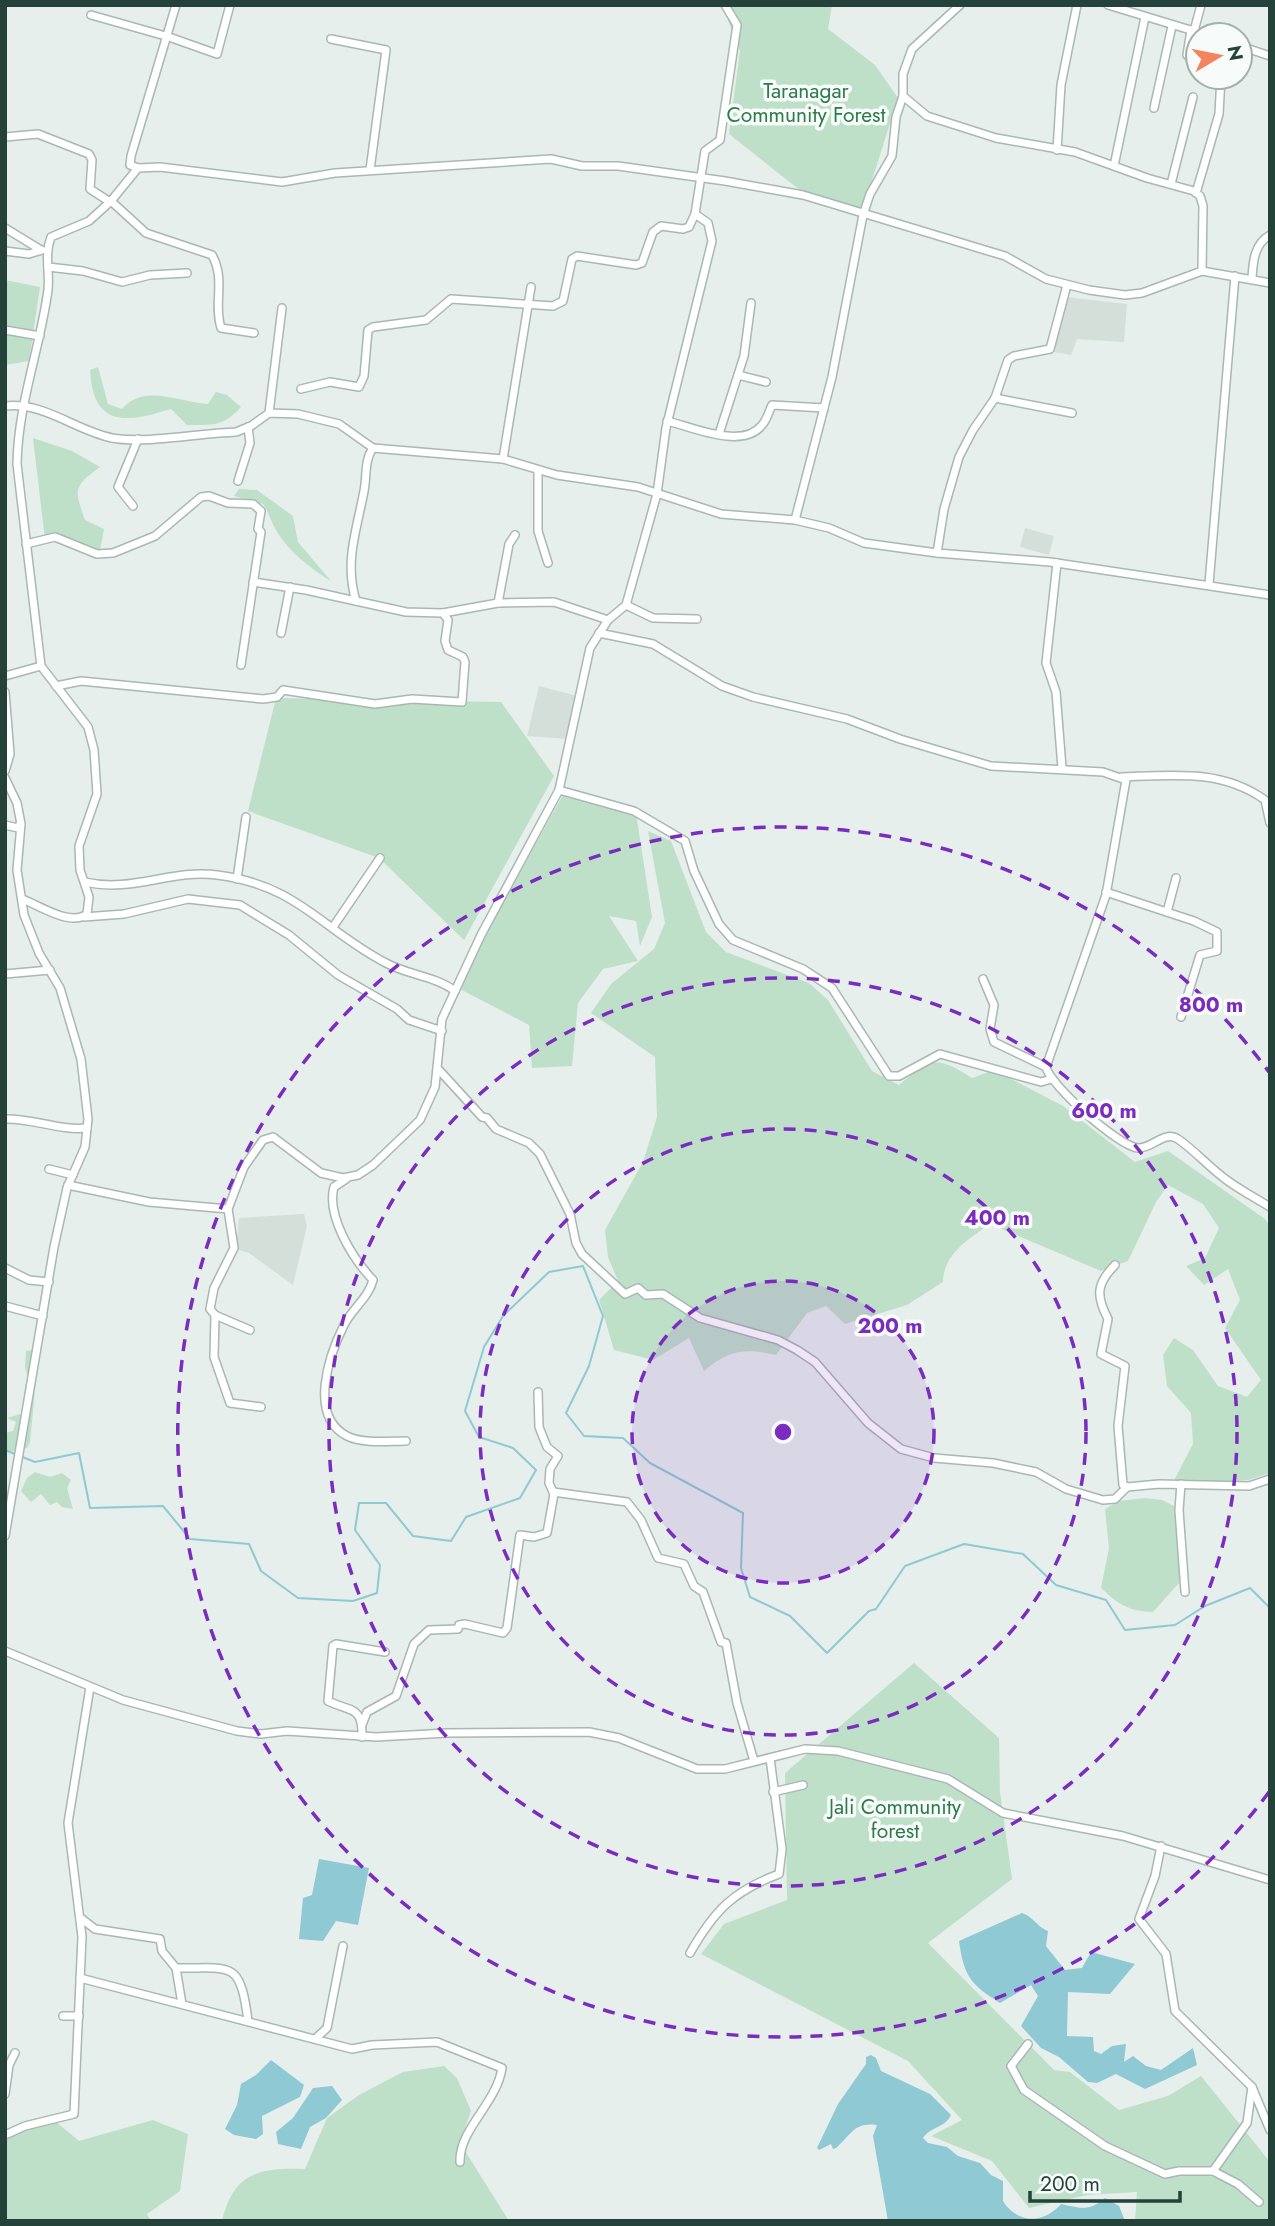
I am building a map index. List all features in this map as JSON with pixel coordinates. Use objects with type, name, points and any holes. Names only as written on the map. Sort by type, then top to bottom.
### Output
[{"type":"street","points":[[176,5],[169,37],[131,156],[130,164],[138,168],[160,167],[282,182],[370,170],[551,159],[582,166],[618,166],[803,195],[1006,256],[1046,279],[1067,285],[1125,295],[1157,289],[1202,271],[1252,278],[1270,284]]},
{"type":"street","points":[[91,16],[169,37],[218,54],[230,5]]},
{"type":"street","points":[[300,389],[330,382],[359,387],[364,376],[368,330],[373,327],[426,320],[452,299],[553,306],[563,301],[572,259],[577,256],[636,265],[642,263],[653,232],[661,226],[683,229],[690,226],[695,214],[705,151],[720,140],[737,25],[725,5]]},
{"type":"street","points":[[795,520],[824,408],[863,215],[870,194],[892,156],[896,117],[903,96],[903,74],[912,49],[960,5]]},
{"type":"street","points":[[1057,150],[1061,85],[1077,5]]},
{"type":"street","points":[[1108,5],[1184,28]]},
{"type":"street","points":[[1115,166],[1145,17]]},
{"type":"street","points":[[1154,108],[1172,26]]},
{"type":"street","points":[[331,39],[386,50],[370,170]]},
{"type":"street","points":[[1196,193],[1219,114],[1220,91]]},
{"type":"street","points":[[903,96],[927,116],[996,138],[1076,152],[1196,193],[1203,206],[1202,271]]},
{"type":"street","points":[[1171,184],[1193,97]]},
{"type":"street","points":[[5,137],[38,134],[89,154],[92,160],[90,189],[111,201],[146,233],[212,255],[221,281],[221,328],[254,333]]},
{"type":"street","points":[[83,917],[90,905],[79,846],[97,794],[94,750],[88,727],[41,667],[17,464],[18,434],[48,287],[48,267],[44,250],[51,237],[89,221],[111,201],[138,168]]},
{"type":"street","points":[[406,1441],[351,1437],[337,1428],[323,1407],[323,1395],[340,1333],[372,1283],[332,1210],[334,1187],[373,1165],[420,1120],[435,1087],[439,1070],[442,1019],[520,860],[559,790],[575,729],[586,663],[599,633],[608,620],[626,605],[657,494],[667,421],[712,241],[708,223],[695,214]]},
{"type":"street","points":[[5,228],[44,250]]},
{"type":"street","points":[[1252,278],[1254,255],[1264,238],[1270,234]]},
{"type":"street","points":[[5,251],[29,254],[44,250]]},
{"type":"street","points":[[48,267],[83,271],[122,282],[150,275],[187,273]]},
{"type":"street","points":[[1209,584],[1235,276]]},
{"type":"street","points":[[937,553],[944,509],[960,457],[972,430],[995,398],[1008,360],[1014,356],[1050,349],[1067,285]]},
{"type":"street","points":[[503,459],[531,287]]},
{"type":"street","points":[[719,434],[738,375],[751,303]]},
{"type":"street","points":[[269,413],[282,308]]},
{"type":"street","points":[[5,330],[40,336]]},
{"type":"street","points":[[738,375],[766,382]]},
{"type":"street","points":[[995,398],[1072,413]]},
{"type":"street","points":[[5,406],[23,404],[90,431],[114,438],[138,439],[236,432],[269,413],[290,413],[328,421],[373,449],[503,459],[538,471],[631,486],[721,514],[795,520],[829,528],[860,542],[937,553],[1057,563],[1270,595]]},
{"type":"street","points":[[667,421],[719,434],[750,434],[762,426],[772,405],[824,408]]},
{"type":"street","points":[[238,481],[250,443],[248,427]]},
{"type":"street","points":[[133,506],[118,486],[138,439]]},
{"type":"street","points":[[356,601],[351,576],[351,547],[365,485],[367,461],[373,449]]},
{"type":"street","points":[[538,471],[538,531],[548,563]]},
{"type":"street","points":[[26,544],[55,537],[97,554],[113,553],[155,536],[201,497],[209,496],[228,503],[253,504],[261,511],[241,665]]},
{"type":"street","points":[[498,603],[509,544],[515,535]]},
{"type":"street","points":[[1057,563],[1046,663],[1056,692],[1062,768]]},
{"type":"street","points":[[253,582],[290,587],[406,612],[443,612],[498,603],[554,602],[608,620]]},
{"type":"street","points":[[281,633],[290,587]]},
{"type":"street","points":[[626,605],[653,618],[697,618]]},
{"type":"street","points":[[56,686],[81,681],[263,699],[276,697],[283,690],[375,704],[412,699],[462,702],[465,662],[463,657],[448,650],[445,641],[448,620],[443,612]]},
{"type":"street","points":[[599,633],[653,644],[722,686],[753,697],[847,719],[900,739],[991,766],[1062,768],[1121,777],[1182,774],[1231,781],[1265,800],[1270,823]]},
{"type":"street","points":[[5,676],[41,667]]},
{"type":"street","points":[[5,692],[10,754],[5,772]]},
{"type":"street","points":[[1046,1067],[1106,892],[1127,786],[1121,777]]},
{"type":"street","points":[[5,778],[14,796],[20,823],[17,870],[30,934],[60,988],[80,1059],[87,1102],[85,1147],[68,1185],[48,1282],[5,1536]]},
{"type":"street","points":[[559,790],[634,811],[685,841],[694,871],[719,925],[733,940],[803,969],[832,988],[889,1076],[899,1076],[940,1054],[1041,1082],[1051,1079]]},
{"type":"street","points":[[237,879],[246,817]]},
{"type":"street","points":[[5,825],[18,828],[20,823]]},
{"type":"street","points":[[333,927],[380,858]]},
{"type":"street","points":[[84,881],[116,887],[180,876],[218,875],[281,892],[356,946],[388,964],[454,991]]},
{"type":"street","points":[[1167,912],[1176,878]]},
{"type":"street","points":[[1106,892],[1216,930],[1217,951],[1200,955],[1181,1017]]},
{"type":"street","points":[[22,899],[51,912],[83,917],[134,912],[188,899],[240,905],[289,935],[338,975],[397,1009],[409,1020],[442,1031]]},
{"type":"street","points":[[5,974],[50,970]]},
{"type":"street","points":[[983,979],[994,1005],[990,1029],[994,1041],[1046,1067],[1051,1079],[1089,1116],[1127,1145],[1145,1147],[1165,1137],[1177,1138],[1225,1179],[1270,1207]]},
{"type":"street","points":[[439,1070],[496,1129],[529,1143],[540,1154],[570,1214],[576,1243],[582,1254],[625,1294],[638,1288],[646,1295],[663,1294],[700,1318],[778,1340],[797,1350],[815,1362],[868,1423],[901,1449],[934,1458],[993,1463],[1035,1472],[1066,1489],[1103,1500],[1115,1499],[1127,1488],[1181,1484],[1249,1486],[1270,1479]]},
{"type":"street","points":[[5,1119],[71,1129],[87,1128]]},
{"type":"street","points":[[250,1330],[215,1315],[210,1308],[211,1298],[234,1248],[228,1209],[244,1167],[263,1140],[273,1137],[321,1172],[336,1178],[350,1177]]},
{"type":"street","points":[[49,1169],[73,1175]]},
{"type":"street","points":[[68,1185],[149,1202],[228,1209]]},
{"type":"street","points":[[1115,1265],[1105,1275],[1100,1288],[1099,1303],[1108,1319],[1101,1354],[1121,1363],[1126,1371],[1118,1426],[1123,1485],[1127,1488]]},
{"type":"street","points":[[5,1268],[29,1280],[48,1282]]},
{"type":"street","points":[[5,1306],[43,1316]]},
{"type":"street","points":[[215,1315],[214,1357],[230,1403],[261,1407]]},
{"type":"street","points":[[362,1737],[362,1725],[367,1712],[396,1696],[414,1644],[429,1630],[458,1629],[459,1625],[465,1625],[503,1633],[508,1628],[520,1535],[534,1537],[547,1533],[553,1492],[549,1483],[550,1469],[558,1456],[547,1447],[539,1427],[538,1392]]},
{"type":"street","points":[[1181,1484],[1179,1510],[1185,1592]]},
{"type":"street","points":[[553,1492],[627,1502],[641,1520],[658,1558],[684,1564],[694,1586],[703,1592],[721,1642],[726,1643],[737,1703],[754,1761]]},
{"type":"street","points":[[362,1725],[354,1710],[328,1701],[333,1646],[336,1644],[385,1652]]},
{"type":"street","points":[[5,1651],[123,1700],[237,1731],[261,1734],[287,1731],[362,1737],[589,1732],[619,1738],[697,1769],[725,1769],[805,1749],[838,1751],[948,1779],[1003,1813],[1161,1846],[1270,1880]]},
{"type":"street","points":[[5,2135],[25,2126],[74,2114],[81,1919],[68,1823],[90,1687]]},
{"type":"street","points":[[690,1953],[714,1914],[724,1904],[752,1885],[779,1874],[782,1849],[770,1758]]},
{"type":"street","points":[[773,1793],[803,1785]]},
{"type":"street","points":[[1161,1846],[1155,1876],[1139,1919],[1166,1954],[1175,2011],[1252,2087],[1270,2130]]},
{"type":"street","points":[[81,1919],[95,1929],[160,1938],[162,1951],[176,1968],[182,2004]]},
{"type":"street","points":[[315,2039],[327,2028],[343,1946]]},
{"type":"street","points":[[176,1968],[230,1968],[238,1975],[248,2021]]},
{"type":"street","points":[[80,1978],[352,2049],[372,2045],[437,2042],[502,2068],[492,2096],[460,2148],[460,2162]]},
{"type":"street","points":[[63,2016],[79,2016]]},
{"type":"street","points":[[1028,2044],[1011,2066],[1024,2090],[1061,2117],[1105,2146],[1165,2174],[1179,2171],[1213,2172],[1238,2184],[1259,2202]]},
{"type":"street","points":[[5,2094],[9,2065],[15,2053]]},
{"type":"street","points":[[1213,2172],[1247,2123],[1252,2087]]},
{"type":"shaded area","points":[[1065,297],[1127,304],[1124,342],[1077,339],[1071,355],[1054,352]]},
{"type":"shaded area","points":[[1025,528],[1054,536],[1049,555],[1020,547]]},
{"type":"shaded area","points":[[539,686],[577,696],[567,739],[527,736]]},
{"type":"shaded area","points":[[304,1214],[307,1226],[293,1285],[249,1253],[236,1249],[239,1218]]},
{"type":"green space","name":"Taranagar Community Forest","points":[[722,5],[832,5],[828,29],[875,65],[898,98],[861,215],[811,199],[729,134],[740,51]]},
{"type":"green space","points":[[5,280],[40,287],[29,361],[5,365]]},
{"type":"green space","points":[[98,367],[108,404],[122,409],[131,401],[151,395],[208,404],[216,392],[227,395],[241,407],[229,418],[211,425],[187,425],[171,409],[140,417],[115,416],[105,412],[92,389],[90,370]]},
{"type":"green space","points":[[33,438],[72,451],[100,467],[80,484],[78,495],[85,520],[104,529],[100,550],[54,532],[45,540]]},
{"type":"green space","points":[[239,489],[257,490],[293,516],[298,542],[331,581],[293,552],[276,530],[263,504],[234,496]]},
{"type":"green space","points":[[276,698],[501,702],[554,776],[464,940],[379,858],[248,811]]},
{"type":"green space","points":[[564,793],[636,813],[652,917],[640,946],[636,921],[609,916],[638,961],[603,969],[578,1003],[572,1066],[532,1068],[529,1025],[456,987]]},
{"type":"green space","points":[[648,831],[671,841],[706,932],[726,952],[809,983],[828,1000],[872,1071],[899,1085],[919,1069],[934,1063],[950,1066],[972,1078],[994,1070],[1063,1106],[1135,1162],[1168,1151],[1265,1219],[1270,1226],[1270,1473],[1248,1480],[1171,1486],[1193,1444],[1191,1413],[1167,1386],[1163,1355],[1174,1338],[1193,1350],[1218,1386],[1247,1397],[1261,1380],[1225,1328],[1240,1300],[1228,1269],[1204,1285],[1186,1266],[1205,1258],[1219,1228],[1203,1204],[1168,1185],[1156,1202],[1128,1261],[1101,1271],[990,1224],[966,1241],[953,1255],[944,1272],[943,1282],[907,1305],[845,1324],[826,1306],[807,1313],[776,1355],[738,1352],[721,1359],[704,1371],[689,1338],[653,1360],[614,1350],[599,1300],[618,1281],[608,1257],[605,1230],[643,1162],[657,1117],[655,1057],[591,1013],[611,984],[654,949],[665,923]]},
{"type":"green space","points":[[39,1349],[30,1442],[27,1448],[5,1453],[5,1433],[13,1431],[16,1422],[7,1418],[24,1413],[28,1377],[25,1367],[26,1351]]},
{"type":"green space","points":[[35,1472],[50,1477],[62,1473],[71,1480],[67,1488],[73,1509],[62,1507],[57,1502],[50,1505],[41,1494],[31,1502],[21,1491],[27,1478]]},
{"type":"green space","points":[[1145,1498],[1162,1500],[1174,1506],[1179,1522],[1179,1583],[1153,1612],[1125,1606],[1101,1588],[1109,1548],[1105,1509],[1119,1501]]},
{"type":"green space","name":"Jali Community forest","points":[[914,1663],[999,1738],[1000,1792],[1012,1879],[928,1943],[1054,2070],[1070,2072],[1119,2110],[1168,2096],[1201,2076],[1270,2162],[1270,2221],[1135,2221],[1137,2192],[1087,2195],[1029,2208],[992,2161],[931,2136],[962,2120],[908,2061],[701,1954],[724,1924],[787,1900],[785,1773]]},
{"type":"green space","points":[[444,2066],[457,2078],[471,2111],[460,2143],[509,2221],[222,2221],[234,2192],[251,2176],[275,2170],[305,2169],[327,2118],[359,2095],[403,2072]]},
{"type":"green space","points":[[153,2120],[188,2134],[180,2191],[147,2214],[151,2221],[5,2221],[5,2129],[55,2121],[79,2141]]},
{"type":"water","points":[[319,1859],[369,1868],[358,1925],[336,1921],[323,1941],[299,1939],[303,1898],[312,1895]]},
{"type":"water","points":[[1022,1913],[1048,1931],[1046,1946],[1065,1970],[1082,1968],[1091,1952],[1135,1964],[1110,1994],[1068,1992],[1067,2036],[1093,2037],[1094,2051],[1101,2054],[1112,2046],[1126,2044],[1124,2062],[1133,2056],[1146,2066],[1161,2070],[1193,2048],[1197,2065],[1145,2089],[1116,2074],[1097,2083],[1088,2082],[1059,2057],[1041,2048],[1021,2026],[1038,1996],[1031,1985],[1000,2003],[970,1978],[963,1963],[959,1941]]},
{"type":"water","points":[[871,2055],[876,2058],[881,2071],[930,2094],[951,2115],[945,2123],[923,2138],[928,2143],[947,2147],[958,2156],[980,2163],[991,2175],[1003,2181],[1003,2201],[1016,2214],[1031,2219],[1039,2218],[1054,2211],[1061,2204],[1089,2207],[1105,2198],[1119,2206],[1125,2221],[888,2221],[873,2136],[877,2125],[858,2127],[836,2148],[833,2149],[831,2144],[819,2150],[817,2148],[838,2104],[866,2064],[866,2057]]},
{"type":"water","points":[[271,2060],[304,2085],[300,2097],[262,2116],[263,2134],[256,2139],[234,2135],[225,2129],[237,2105],[241,2084],[256,2075]]},
{"type":"water","points":[[332,2086],[342,2100],[326,2118],[310,2127],[301,2149],[278,2144],[276,2132],[293,2118],[313,2088]]},
{"type":"waterway","points":[[20,1456],[35,1462],[79,1453],[90,1508],[163,1506],[190,1539],[249,1544],[261,1571],[298,1598],[353,1601],[377,1593],[380,1565],[355,1530],[359,1503],[386,1503],[413,1536],[451,1541],[466,1517],[520,1498],[536,1470],[513,1448],[479,1437],[465,1411],[484,1347],[503,1316],[549,1272],[583,1266],[603,1316],[589,1366],[566,1413],[584,1436],[623,1438],[650,1463],[743,1513],[741,1568],[750,1597],[790,1616],[827,1653],[869,1611],[876,1609],[905,1566],[964,1544],[1023,1554],[1056,1585],[1106,1600],[1125,1630],[1175,1625],[1205,1606],[1250,1588],[1270,1608]]},
{"type":"waterway","points":[[5,1450],[15,1454]]}]
